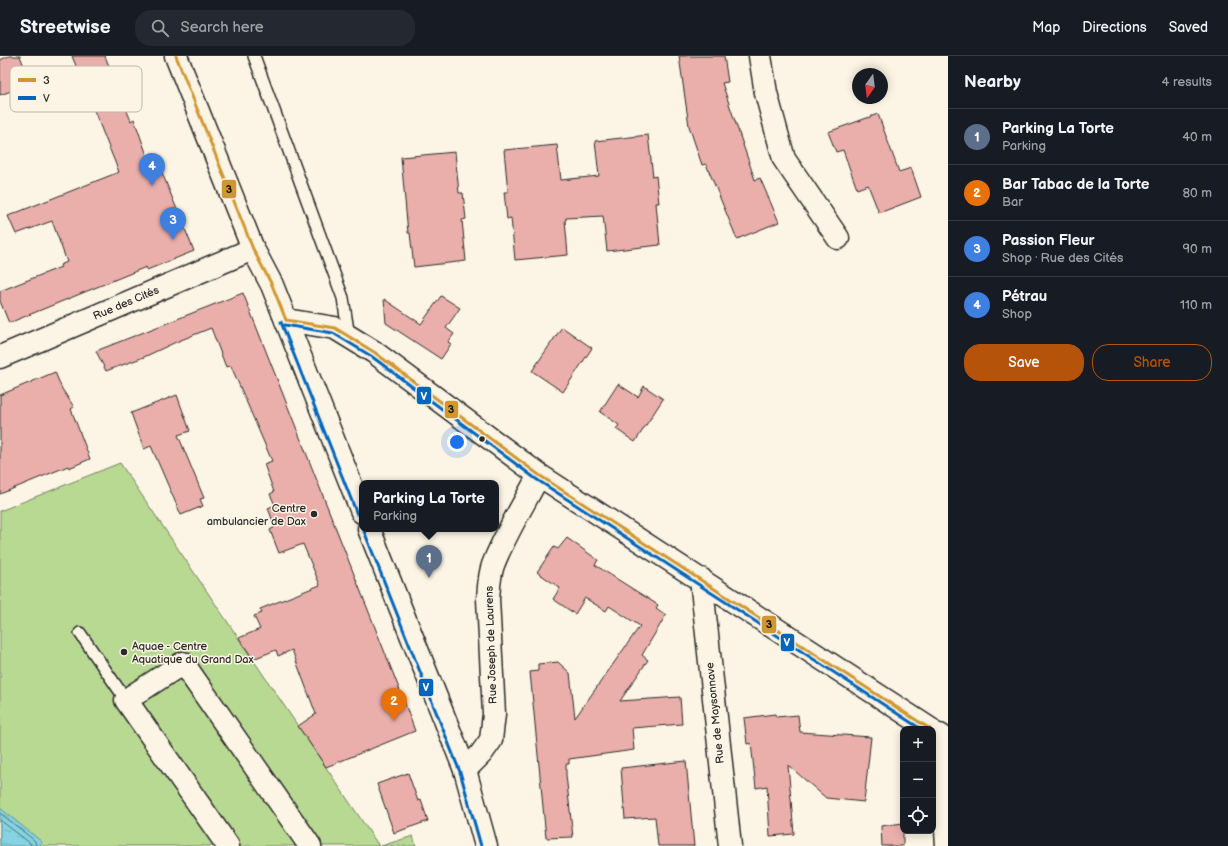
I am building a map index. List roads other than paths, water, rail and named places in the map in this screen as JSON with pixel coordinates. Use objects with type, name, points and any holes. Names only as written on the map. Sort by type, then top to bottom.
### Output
[{"type":"street","points":[[176,56],[252,249],[272,285],[359,504]]},
{"type":"street","points":[[760,56],[766,94],[784,159],[838,238]]},
{"type":"street","name":"Rue des Cités","points":[[0,357],[252,249]]},
{"type":"street","points":[[286,320],[335,328],[374,352],[540,475],[938,734],[947,846]]},
{"type":"street","name":"Rue Joseph de Laurens","points":[[465,770],[481,754],[491,740],[494,714],[488,599],[492,566],[540,475]]},
{"type":"street","points":[[370,532],[465,770],[486,846]]},
{"type":"street","name":"Rue de Maysonnave","points":[[701,579],[730,846]]},
{"type":"street","points":[[228,846],[126,700],[183,663],[310,846]]},
{"type":"lane","points":[[254,56],[343,298],[349,337]]},
{"type":"lane","points":[[80,633],[126,700]]},
{"type":"water","points":[[0,808],[42,842],[39,846],[0,846]]},
{"type":"place","name":"Pétrau","points":[[152,186]]},
{"type":"place","name":"Passion Fleur","points":[[173,240]]},
{"type":"place","name":"Centre ambulancier de Dax","points":[[314,514]]},
{"type":"place","name":"Parking La Torte","points":[[429,578]]},
{"type":"place","name":"Aquae - Centre Aquatique du Grand Dax","points":[[124,652]]},
{"type":"place","name":"Bar Tabac de la Torte","points":[[394,721]]}]
